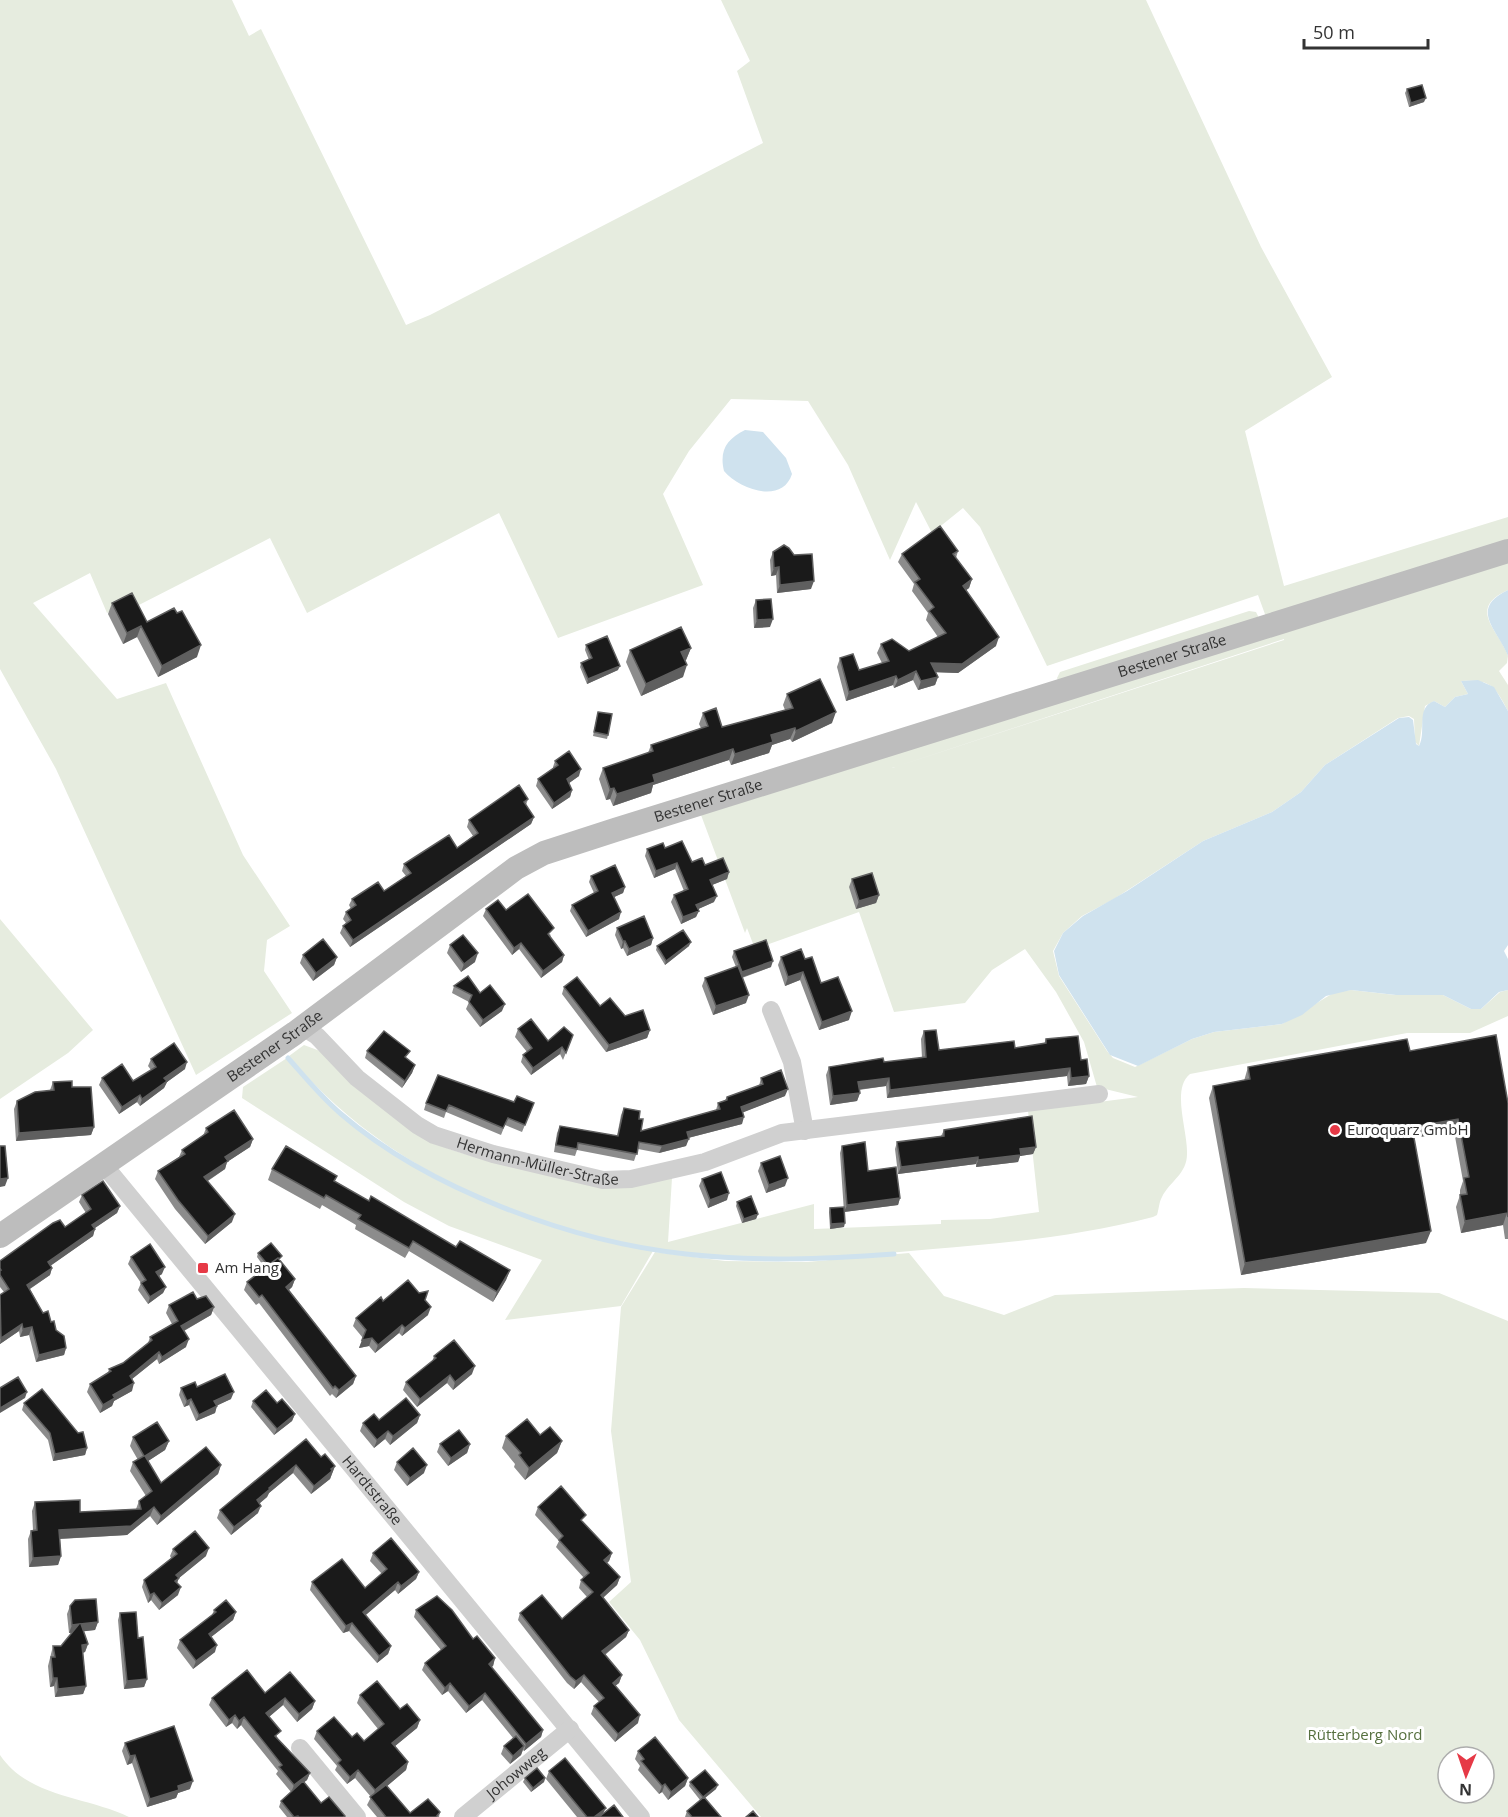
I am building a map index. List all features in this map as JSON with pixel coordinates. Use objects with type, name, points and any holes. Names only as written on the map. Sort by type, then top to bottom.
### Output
[{"type":"street","name":"Bestener Straße","points":[[0,1236],[299,1030],[516,868],[544,853],[1508,551]]},
{"type":"street","points":[[771,1010],[792,1062],[805,1131]]},
{"type":"street","name":"Hermann-Müller-Straße","points":[[299,1030],[317,1036],[357,1078],[417,1125],[434,1135],[493,1154],[603,1180],[631,1179],[705,1162],[782,1133],[1099,1094]]},
{"type":"street","name":"Hardtstraße","points":[[103,1164],[641,1817]]},
{"type":"street","name":"Johowweg","points":[[463,1817],[570,1729]]},
{"type":"street","points":[[300,1748],[357,1817]]},
{"type":"green space","points":[[0,0],[232,0],[249,36],[261,29],[406,325],[430,315],[763,143],[737,71],[750,61],[721,0],[1146,0],[1261,247],[1332,377],[1245,431],[1284,586],[1508,517],[1508,540],[1266,617],[1258,595],[1047,666],[980,527],[963,508],[932,533],[916,502],[890,560],[848,465],[808,401],[731,399],[689,451],[663,494],[703,585],[558,638],[499,513],[307,613],[270,538],[135,607],[128,601],[107,613],[90,573],[33,603],[117,699],[166,683],[243,855],[290,926],[267,940],[264,971],[292,1013],[196,1075],[56,769],[0,669]]},
{"type":"green space","points":[[1508,554],[1508,590],[1496,597],[1489,605],[1487,612],[1493,629],[1508,656],[1507,663],[1499,671],[1508,685],[1508,711],[1491,686],[1479,681],[1461,681],[1468,694],[1455,697],[1445,707],[1434,701],[1425,706],[1419,746],[1415,742],[1414,719],[1409,716],[1398,718],[1325,765],[1301,792],[1272,812],[1203,841],[1114,899],[1082,916],[1063,933],[1053,951],[1059,976],[1107,1051],[1113,1058],[1135,1067],[1192,1039],[1214,1032],[1282,1024],[1335,992],[1351,990],[1395,995],[1429,993],[1443,995],[1471,1009],[1481,1009],[1500,992],[1508,990],[1508,1016],[1470,1033],[1407,1033],[1190,1074],[1184,1081],[1181,1100],[1187,1145],[1186,1161],[1181,1172],[1165,1191],[1157,1215],[1153,1217],[1126,1224],[1043,1238],[867,1255],[767,1258],[669,1251],[563,1228],[511,1210],[460,1188],[412,1161],[367,1130],[326,1095],[289,1056],[304,1045],[320,1051],[434,1143],[461,1153],[520,1166],[551,1170],[672,1178],[668,1242],[814,1204],[814,1229],[941,1224],[941,1220],[990,1219],[1039,1212],[1028,1111],[1138,1097],[1097,1087],[1084,1042],[1056,992],[1025,949],[992,970],[965,1003],[894,1012],[859,912],[755,949],[747,928],[745,933],[701,815]],"holes":[[[1284,639],[1284,640],[892,768]]]},
{"type":"green space","points":[[1249,611],[1256,612],[1259,618],[1059,683],[1057,678],[1060,672]]},
{"type":"green space","points":[[0,919],[93,1030],[68,1053],[0,1099]]},
{"type":"green space","points":[[287,1058],[321,1097],[344,1118],[377,1143],[412,1165],[490,1203],[531,1218],[572,1231],[653,1251],[621,1306],[505,1320],[542,1260],[449,1226],[404,1202],[242,1098],[243,1087]]},
{"type":"green space","name":"Rütterberg Nord","points":[[655,1252],[725,1261],[807,1262],[909,1253],[944,1296],[1004,1315],[1055,1295],[1244,1288],[1439,1293],[1508,1321],[1508,1817],[761,1817],[679,1720],[640,1640],[609,1602],[631,1582],[611,1431],[621,1307]]},
{"type":"green space","points":[[0,1755],[26,1780],[42,1788],[129,1817],[0,1817]]},
{"type":"water","points":[[745,430],[763,432],[786,458],[792,474],[787,484],[779,489],[760,491],[731,478],[724,471],[723,457],[726,446],[733,437]]},
{"type":"water","points":[[1508,590],[1508,656],[1493,629],[1488,612],[1496,597]]},
{"type":"water","points":[[1478,680],[1494,687],[1508,711],[1508,945],[1504,951],[1508,959],[1508,990],[1499,992],[1481,1009],[1471,1009],[1443,995],[1396,995],[1351,990],[1326,996],[1302,1015],[1282,1024],[1214,1032],[1192,1039],[1138,1066],[1110,1055],[1059,975],[1054,951],[1063,933],[1083,916],[1127,891],[1203,841],[1272,812],[1301,792],[1325,765],[1399,718],[1409,717],[1413,720],[1416,744],[1419,746],[1423,714],[1428,704],[1434,701],[1445,707],[1455,697],[1468,694],[1461,681]]},
{"type":"building","points":[[1422,85],[1426,98],[1411,103],[1407,89]]},
{"type":"building","points":[[940,526],[958,551],[953,554],[972,579],[963,586],[999,637],[962,664],[931,663],[938,677],[921,681],[916,671],[898,680],[896,676],[849,692],[840,658],[853,654],[859,670],[889,661],[881,644],[892,639],[909,651],[946,633],[929,611],[934,607],[915,582],[920,579],[902,554]]},
{"type":"building","points":[[784,545],[794,555],[812,554],[814,581],[780,585],[779,567],[774,568],[773,552]]},
{"type":"building","points":[[132,593],[147,622],[174,608],[177,613],[182,611],[201,645],[162,666],[141,626],[127,633],[112,603]]},
{"type":"building","points":[[771,599],[773,619],[757,620],[756,600]]},
{"type":"building","points":[[681,627],[691,648],[681,652],[687,665],[646,684],[630,650]]},
{"type":"building","points":[[607,636],[620,666],[588,679],[581,663],[592,658],[586,645]]},
{"type":"building","points":[[820,679],[836,712],[796,731],[795,728],[771,735],[773,742],[735,754],[733,749],[653,775],[655,782],[617,794],[614,788],[610,789],[603,768],[653,751],[651,745],[708,726],[703,713],[716,708],[722,727],[793,708],[787,694]]},
{"type":"building","points":[[598,712],[612,714],[608,735],[594,732]]},
{"type":"building","points":[[569,751],[581,769],[567,779],[572,790],[554,803],[538,779],[558,765],[555,761]]},
{"type":"building","points":[[519,785],[528,799],[524,802],[534,817],[353,940],[343,926],[351,920],[346,912],[356,905],[352,899],[378,882],[384,891],[411,873],[404,864],[449,835],[457,848],[478,833],[469,820]]},
{"type":"building","points":[[682,841],[692,862],[702,858],[705,865],[723,858],[729,872],[710,880],[717,896],[696,905],[699,911],[683,917],[674,895],[688,889],[677,863],[656,871],[647,849],[663,843],[665,848]]},
{"type":"building","points":[[615,865],[625,887],[612,893],[621,912],[588,931],[572,905],[598,891],[591,876]]},
{"type":"building","points":[[872,873],[879,895],[859,901],[852,879]]},
{"type":"building","points":[[528,894],[554,928],[548,934],[564,955],[543,971],[521,943],[514,948],[486,909],[498,900],[506,910]]},
{"type":"building","points":[[644,916],[653,938],[629,949],[617,928]]},
{"type":"building","points":[[683,930],[691,942],[666,961],[657,946]]},
{"type":"building","points":[[463,935],[478,953],[464,964],[450,945]]},
{"type":"building","points":[[323,939],[337,957],[316,973],[303,955]]},
{"type":"building","points":[[766,940],[773,961],[742,972],[734,951]]},
{"type":"building","points":[[801,949],[805,959],[812,957],[821,983],[838,977],[852,1011],[822,1022],[803,972],[788,977],[781,957]]},
{"type":"building","points":[[738,966],[749,995],[716,1006],[705,978]]},
{"type":"building","points":[[468,976],[480,993],[490,985],[505,1004],[483,1020],[469,1002],[472,995],[454,986]]},
{"type":"building","points":[[577,977],[600,1006],[610,998],[625,1016],[643,1010],[650,1030],[609,1045],[564,987]]},
{"type":"building","points":[[531,1019],[548,1041],[564,1027],[573,1035],[566,1053],[562,1047],[533,1068],[523,1055],[532,1048],[518,1029]]},
{"type":"building","points":[[936,1030],[939,1050],[1014,1041],[1015,1048],[1046,1043],[1046,1039],[1078,1036],[1081,1060],[1087,1059],[1089,1076],[1071,1078],[1070,1068],[890,1090],[889,1078],[858,1082],[860,1093],[833,1096],[829,1067],[883,1058],[884,1062],[926,1057],[924,1031]]},
{"type":"building","points":[[384,1031],[410,1051],[405,1057],[415,1065],[405,1081],[367,1051]]},
{"type":"building","points":[[1496,1035],[1508,1103],[1508,1217],[1507,1213],[1465,1221],[1460,1195],[1467,1194],[1464,1178],[1469,1177],[1458,1119],[1412,1127],[1431,1231],[1245,1263],[1213,1086],[1250,1079],[1248,1067],[1407,1039],[1410,1051]]},
{"type":"building","points":[[174,1043],[187,1062],[164,1078],[167,1081],[142,1099],[140,1095],[122,1107],[102,1078],[122,1064],[133,1081],[156,1067],[151,1059]]},
{"type":"building","points":[[781,1070],[788,1089],[741,1107],[744,1117],[687,1132],[689,1139],[662,1146],[639,1142],[637,1154],[578,1143],[577,1149],[556,1145],[560,1126],[618,1136],[624,1108],[640,1111],[639,1119],[643,1119],[641,1131],[720,1109],[718,1103],[727,1100],[727,1097],[763,1084],[761,1078]]},
{"type":"building","points":[[438,1075],[514,1102],[517,1096],[534,1103],[525,1125],[508,1118],[503,1128],[449,1105],[446,1111],[426,1103]]},
{"type":"building","points":[[72,1081],[72,1087],[91,1087],[94,1127],[19,1133],[17,1101],[35,1092],[54,1090],[53,1082]]},
{"type":"building","points":[[234,1110],[253,1139],[225,1157],[228,1161],[204,1177],[235,1214],[208,1236],[178,1200],[158,1171],[185,1154],[182,1150],[208,1132],[206,1128]]},
{"type":"building","points":[[1032,1116],[1036,1147],[1020,1149],[1021,1155],[978,1160],[978,1157],[901,1167],[897,1142],[944,1136],[944,1130]]},
{"type":"building","points":[[865,1142],[868,1171],[896,1167],[900,1198],[847,1205],[842,1146]]},
{"type":"building","points":[[0,1146],[5,1146],[8,1178],[0,1179]]},
{"type":"building","points":[[286,1146],[337,1176],[334,1181],[369,1201],[371,1196],[456,1247],[460,1241],[510,1270],[497,1292],[413,1241],[409,1248],[358,1219],[361,1215],[326,1195],[324,1198],[272,1169]]},
{"type":"building","points":[[780,1156],[788,1178],[769,1185],[761,1163]]},
{"type":"building","points":[[721,1172],[729,1193],[710,1200],[702,1179]]},
{"type":"building","points":[[103,1181],[120,1206],[92,1225],[95,1229],[48,1262],[52,1268],[27,1285],[43,1313],[48,1311],[56,1330],[64,1336],[66,1348],[39,1355],[32,1327],[23,1329],[22,1324],[1,1338],[0,1295],[9,1289],[0,1275],[0,1261],[53,1223],[60,1220],[65,1227],[91,1209],[82,1195]]},
{"type":"building","points":[[751,1196],[758,1214],[744,1219],[737,1202]]},
{"type":"building","points":[[844,1207],[845,1223],[831,1224],[830,1208]]},
{"type":"building","points":[[271,1243],[282,1256],[268,1265],[258,1253]]},
{"type":"building","points":[[150,1244],[165,1267],[156,1272],[166,1287],[150,1297],[141,1283],[146,1280],[131,1257]]},
{"type":"building","points":[[278,1258],[295,1279],[286,1287],[356,1376],[339,1390],[335,1386],[333,1388],[262,1295],[259,1297],[247,1282]]},
{"type":"building","points":[[408,1280],[419,1293],[428,1291],[425,1300],[431,1307],[405,1328],[402,1325],[378,1345],[372,1338],[362,1340],[366,1330],[356,1318],[381,1297],[383,1301]]},
{"type":"building","points":[[193,1292],[197,1299],[206,1296],[214,1307],[181,1326],[189,1339],[162,1357],[159,1352],[130,1376],[134,1383],[113,1395],[115,1398],[103,1405],[90,1384],[111,1371],[109,1369],[123,1363],[152,1340],[150,1337],[178,1321],[169,1305]]},
{"type":"building","points":[[454,1340],[475,1366],[455,1382],[450,1375],[420,1399],[406,1382]]},
{"type":"building","points":[[225,1374],[234,1392],[214,1401],[217,1406],[199,1415],[191,1399],[187,1401],[181,1388],[195,1382],[197,1387]]},
{"type":"building","points":[[18,1377],[27,1392],[0,1408],[0,1388]]},
{"type":"building","points":[[42,1389],[78,1433],[83,1432],[87,1448],[55,1454],[50,1433],[24,1403]]},
{"type":"building","points":[[266,1390],[277,1403],[282,1399],[295,1414],[277,1429],[253,1401]]},
{"type":"building","points":[[406,1398],[420,1415],[393,1436],[388,1431],[377,1440],[363,1423],[374,1414],[379,1420]]},
{"type":"building","points":[[527,1419],[540,1435],[550,1427],[562,1441],[529,1468],[519,1455],[521,1453],[506,1436]]},
{"type":"building","points":[[157,1422],[169,1441],[145,1456],[161,1483],[206,1447],[221,1465],[161,1516],[154,1507],[131,1526],[59,1530],[61,1556],[33,1558],[31,1531],[37,1530],[35,1502],[80,1500],[80,1512],[141,1509],[139,1501],[152,1491],[133,1462],[144,1456],[133,1437]]},
{"type":"building","points":[[459,1430],[470,1444],[451,1458],[440,1444]]},
{"type":"building","points":[[306,1439],[321,1457],[325,1454],[335,1466],[331,1469],[332,1471],[314,1486],[296,1465],[257,1500],[261,1506],[234,1527],[220,1510]]},
{"type":"building","points":[[413,1448],[427,1465],[410,1478],[397,1462]]},
{"type":"building","points":[[561,1486],[586,1515],[581,1520],[612,1553],[604,1560],[620,1577],[601,1595],[629,1630],[602,1651],[622,1675],[613,1683],[640,1715],[618,1734],[594,1706],[604,1698],[584,1675],[576,1681],[570,1676],[520,1613],[542,1595],[562,1619],[593,1592],[581,1580],[589,1573],[559,1540],[563,1536],[538,1507]]},
{"type":"building","points":[[195,1531],[209,1548],[176,1575],[179,1578],[175,1581],[181,1587],[162,1603],[154,1593],[150,1595],[144,1580],[177,1554],[173,1549]]},
{"type":"building","points":[[391,1538],[419,1572],[401,1586],[398,1582],[363,1612],[391,1646],[379,1656],[352,1623],[346,1626],[312,1582],[342,1559],[365,1588],[387,1569],[373,1553]]},
{"type":"building","points":[[437,1596],[452,1610],[473,1639],[477,1636],[495,1658],[489,1664],[543,1730],[526,1744],[485,1693],[469,1706],[450,1683],[445,1688],[425,1663],[446,1646],[416,1610]]},
{"type":"building","points":[[96,1599],[98,1622],[81,1624],[88,1644],[82,1645],[86,1686],[58,1689],[57,1678],[53,1678],[51,1657],[55,1657],[53,1646],[61,1646],[79,1624],[72,1625],[70,1606],[75,1600]]},
{"type":"building","points":[[226,1600],[236,1612],[209,1634],[217,1645],[196,1661],[180,1640],[216,1612],[214,1610]]},
{"type":"building","points":[[136,1612],[138,1638],[143,1637],[147,1679],[127,1681],[120,1613]]},
{"type":"building","points":[[247,1670],[265,1693],[290,1672],[315,1701],[299,1714],[285,1698],[266,1713],[281,1731],[275,1736],[310,1773],[294,1785],[279,1767],[282,1765],[244,1717],[239,1721],[235,1715],[229,1720],[212,1698]]},
{"type":"building","points":[[377,1681],[400,1709],[407,1704],[420,1720],[392,1743],[408,1762],[375,1790],[358,1770],[350,1777],[338,1763],[341,1760],[317,1731],[334,1717],[352,1737],[357,1733],[364,1741],[384,1724],[360,1695]]},
{"type":"building","points":[[174,1726],[193,1781],[178,1786],[179,1790],[150,1799],[135,1755],[130,1756],[125,1743]]},
{"type":"building","points":[[516,1736],[524,1746],[513,1756],[504,1746]]},
{"type":"building","points":[[655,1737],[688,1778],[671,1792],[665,1784],[662,1786],[641,1761],[644,1759],[638,1751]]},
{"type":"building","points":[[565,1758],[606,1808],[594,1817],[587,1817],[549,1771]]},
{"type":"building","points":[[537,1768],[545,1778],[533,1788],[525,1778]]},
{"type":"building","points":[[705,1770],[718,1785],[703,1797],[690,1782]]},
{"type":"building","points":[[303,1781],[321,1803],[329,1797],[345,1816],[294,1817],[281,1801]]},
{"type":"building","points":[[386,1785],[410,1813],[428,1799],[440,1812],[436,1817],[386,1817],[370,1797]]},
{"type":"building","points":[[704,1797],[721,1817],[692,1817],[687,1811]]},
{"type":"building","points":[[614,1805],[623,1817],[599,1817]]},
{"type":"building","points":[[753,1811],[758,1817],[746,1817]]},
{"type":"waterway","points":[[288,1058],[341,1114],[376,1141],[458,1188],[503,1208],[550,1224],[596,1238],[642,1248],[712,1257],[790,1259],[894,1254]]},
{"type":"place","name":"Euroquarz GmbH","points":[[1335,1130]]},
{"type":"place","name":"Am Hang","points":[[203,1268]]}]
